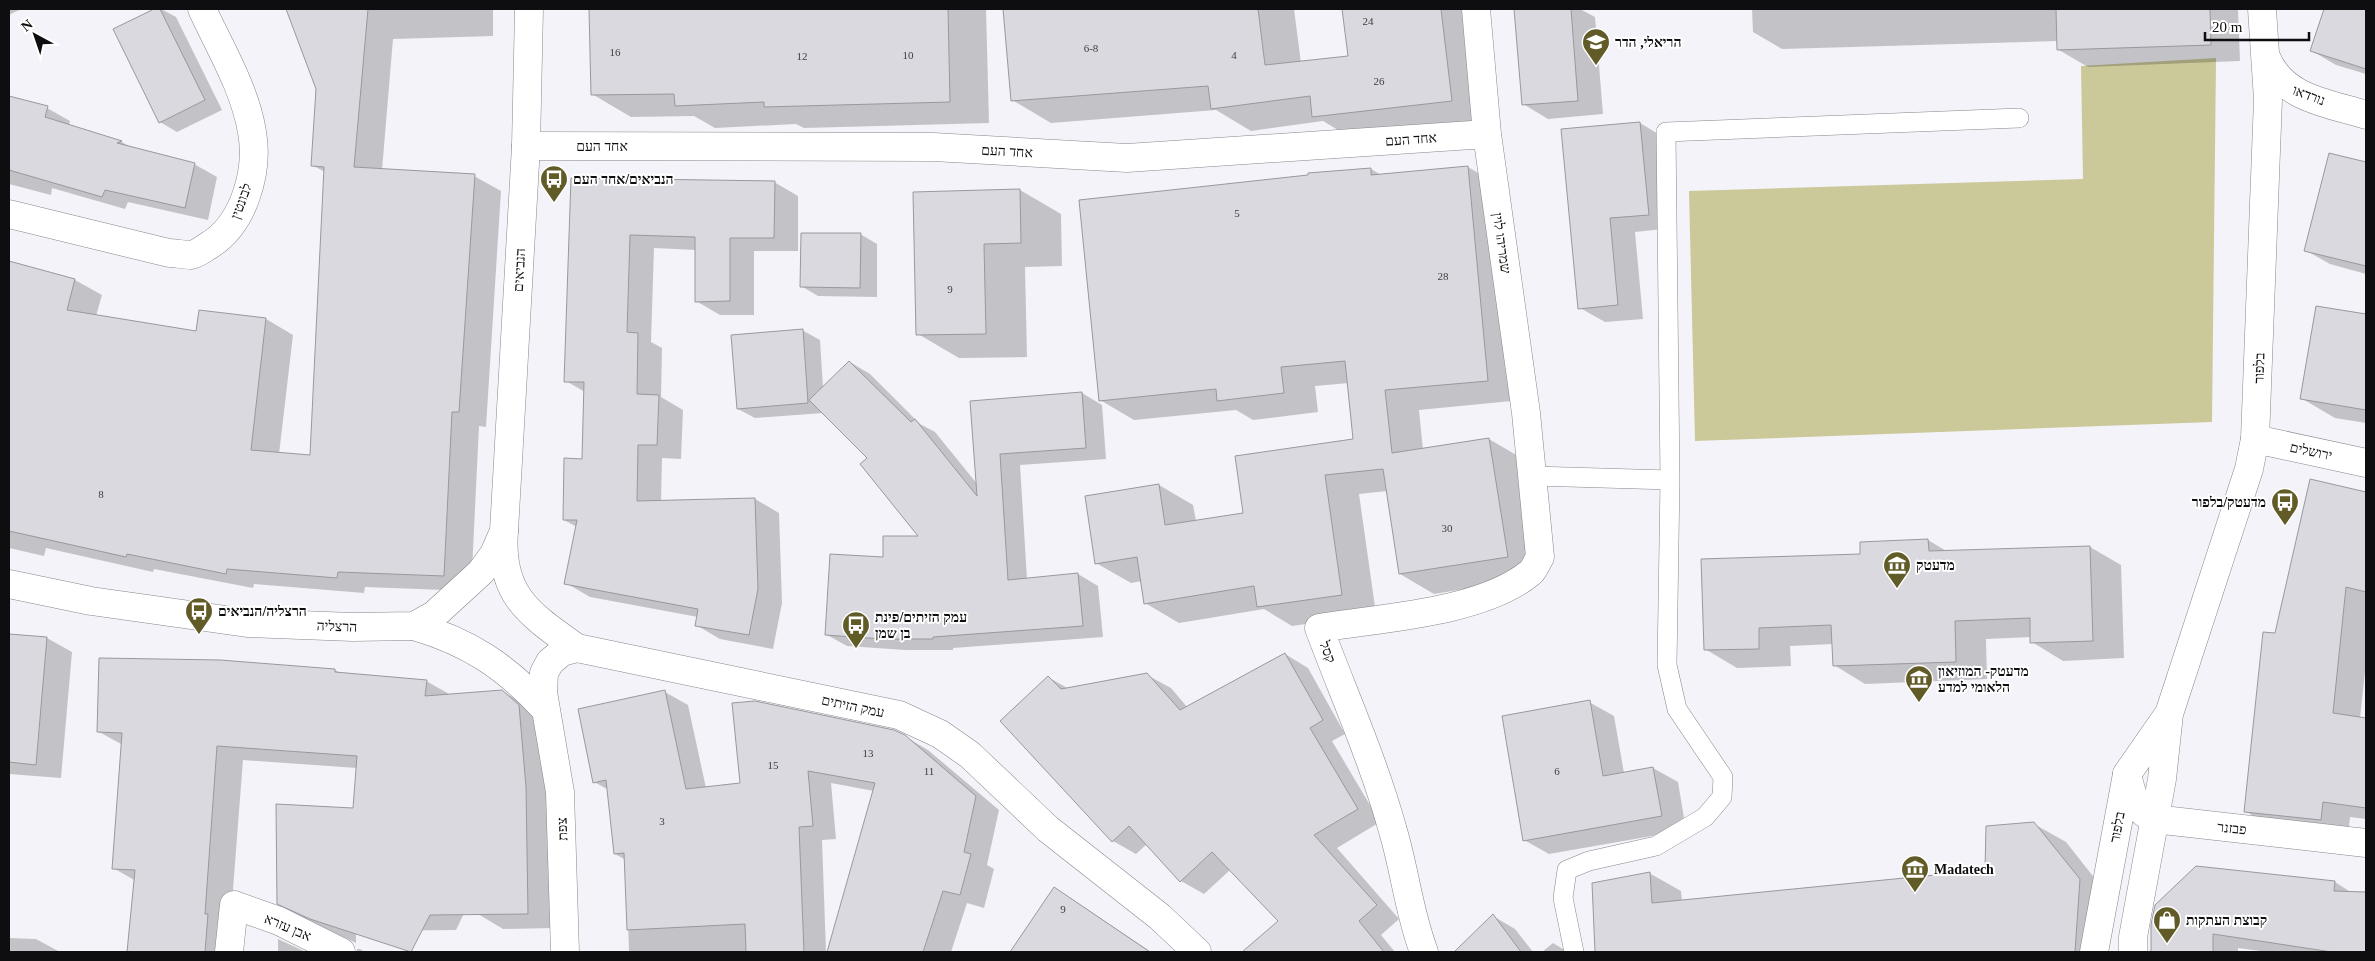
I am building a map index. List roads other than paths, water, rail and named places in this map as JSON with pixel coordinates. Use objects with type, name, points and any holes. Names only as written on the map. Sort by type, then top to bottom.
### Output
[{"type":"street","name":"לבונטין","points":[[9,214],[169,253],[193,255],[214,243],[232,226],[245,199],[252,168],[253,133],[245,102],[202,9]]},
{"type":"street","name":"הנביאים","points":[[504,531],[526,146],[529,9]]},
{"type":"street","name":"שמריהו לוין","points":[[1476,9],[1487,134],[1533,476]]},
{"type":"street","name":"בלפור","points":[[2133,952],[2133,937],[2162,778],[2169,714],[2249,469],[2255,439],[2268,99],[2262,9]]},
{"type":"street","name":"נורדאו","points":[[2266,57],[2275,75],[2291,90],[2366,115]]},
{"type":"street","name":"אחד העם","points":[[526,146],[932,147],[1127,158],[1487,134]]},
{"type":"street","name":"ירושלים","points":[[2255,439],[2366,463]]},
{"type":"street","name":"קסל","points":[[1424,952],[1386,808],[1319,628],[1439,609],[1478,599],[1510,586],[1532,572],[1540,557],[1533,476]]},
{"type":"street","name":"הרצליה","points":[[9,584],[91,601],[247,623],[353,627],[414,626],[434,615],[481,572],[494,554],[504,531]]},
{"type":"street","name":"עמק הזיתים","points":[[504,531],[504,567],[517,597],[546,626],[577,648],[899,715],[940,734],[970,756],[1048,829],[1160,917],[1197,952]]},
{"type":"street","points":[[414,626],[444,635],[484,655],[522,685],[544,708]]},
{"type":"street","name":"צפת","points":[[565,952],[560,792],[544,708],[544,673],[550,662],[562,652],[577,648]]},
{"type":"street","name":"בלפור","points":[[2094,952],[2094,942],[2127,774],[2169,714]]},
{"type":"street","points":[[2127,774],[2132,797],[2144,814],[2154,819]]},
{"type":"street","name":"פבזנר","points":[[2154,819],[2366,843]]},
{"type":"street","name":"אבן עזרא","points":[[229,952],[234,905],[279,921],[341,952]]},
{"type":"lane","points":[[1574,952],[1562,898],[1568,870],[1589,861],[1656,846],[1705,818],[1722,797],[1723,776],[1677,709],[1667,665],[1670,480],[1666,132],[2019,118]]},
{"type":"lane","points":[[1533,476],[1670,480]]},
{"type":"place","name":"הריאלי, הדר","points":[[1596,66]]},
{"type":"place","name":"הנביאים/אחד העם","points":[[554,203]]},
{"type":"place","name":"מדעטק/בלפור","points":[[2285,526]]},
{"type":"place","name":"מדעטק","points":[[1897,589]]},
{"type":"place","name":"הרצליה/הנביאים","points":[[199,635]]},
{"type":"place","name":"עמק הזיתים/פינת בן שמן","points":[[856,649]]},
{"type":"place","name":"מדעטק- המוזיאון הלאומי למדע","points":[[1919,703]]},
{"type":"place","name":"Madatech","points":[[1915,893]]},
{"type":"place","name":"קבוצת העתקות","points":[[2167,944]]}]
